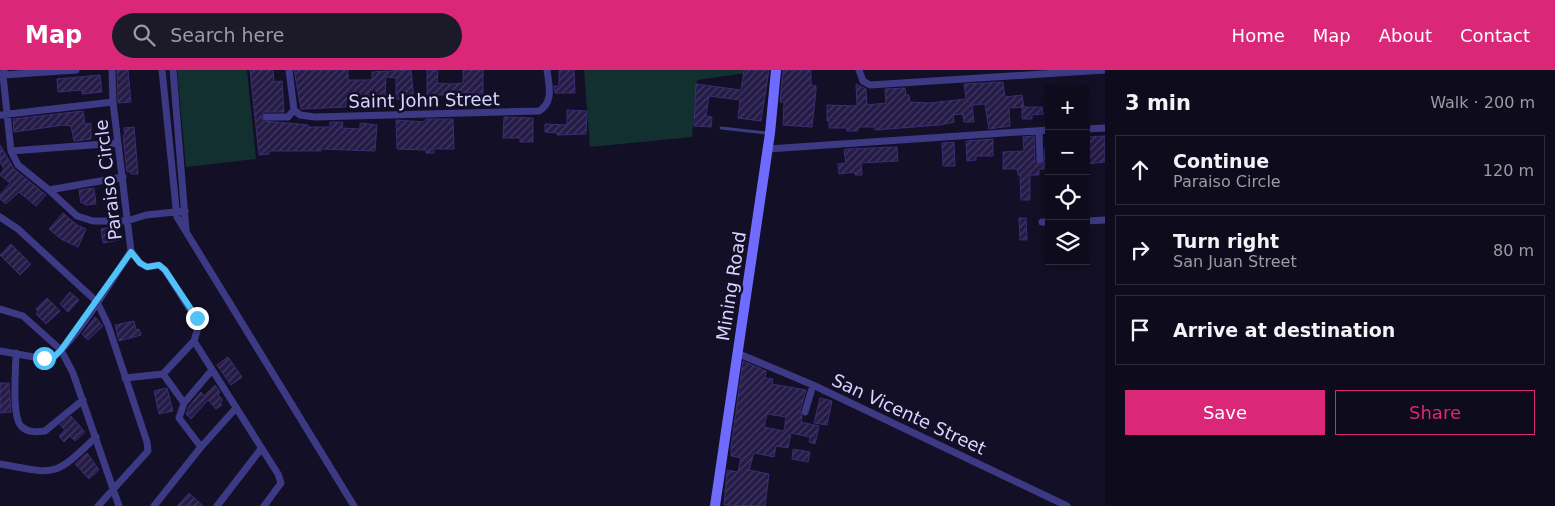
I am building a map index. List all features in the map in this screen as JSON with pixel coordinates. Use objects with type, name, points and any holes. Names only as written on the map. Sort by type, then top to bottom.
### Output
[{"type":"street","points":[[76,70],[4,72],[3,114],[11,151],[18,165],[77,216],[85,220],[127,220],[146,215],[185,211]]},
{"type":"street","name":"Paraiso Circle","points":[[61,350],[131,252],[113,102],[112,70]]},
{"type":"street","points":[[162,70],[176,212],[354,506]]},
{"type":"street","points":[[173,70],[186,230]]},
{"type":"street","points":[[266,117],[288,116],[294,110],[289,70]]},
{"type":"street","name":"Saint John Street","points":[[294,110],[300,115],[315,117],[464,115],[539,111],[546,107],[550,99],[547,70]]},
{"type":"street","name":"Mining Road","points":[[715,506],[768,149],[776,70]]},
{"type":"street","points":[[859,70],[863,81],[870,85],[1105,70]]},
{"type":"street","points":[[3,114],[113,102]]},
{"type":"street","points":[[1090,129],[1105,128]]},
{"type":"street","points":[[768,149],[1045,130]]},
{"type":"street","points":[[1039,131],[1040,160]]},
{"type":"street","points":[[168,133],[179,132]]},
{"type":"street","points":[[11,151],[118,143]]},
{"type":"street","points":[[49,190],[123,177]]},
{"type":"street","points":[[0,216],[18,229],[97,302],[108,325],[124,378],[147,442],[148,452],[98,506]]},
{"type":"street","points":[[1090,221],[1105,220]]},
{"type":"street","points":[[124,378],[163,374],[194,341],[198,331],[197,318],[168,274],[159,265],[147,267],[140,263],[131,252]]},
{"type":"street","points":[[0,309],[23,316],[61,350],[73,373],[96,437],[112,491],[119,506]]},
{"type":"street","points":[[194,341],[278,474],[281,483],[264,506]]},
{"type":"street","points":[[0,351],[34,358],[53,358],[61,350]]},
{"type":"street","points":[[16,353],[16,413],[22,427],[35,432],[45,431],[83,400]]},
{"type":"street","name":"San Vicente Street","points":[[737,353],[813,385],[1067,506]]},
{"type":"street","points":[[201,446],[179,418],[184,403],[212,370]]},
{"type":"street","points":[[163,374],[184,403]]},
{"type":"street","points":[[805,412],[813,385]]},
{"type":"street","points":[[154,506],[201,446],[236,408]]},
{"type":"street","points":[[0,464],[42,471],[55,471],[71,461],[96,437]]},
{"type":"street","points":[[217,506],[261,449]]},
{"type":"lane","points":[[720,128],[770,133]]},
{"type":"green space","points":[[177,70],[247,70],[256,159],[186,167]]},
{"type":"green space","points":[[584,70],[745,70],[746,73],[697,80],[692,137],[590,147]]},
{"type":"building","points":[[117,70],[128,70],[131,102],[118,103]]},
{"type":"building","points":[[250,70],[273,70],[274,82],[282,81],[284,112],[264,112],[261,117],[263,121],[308,125],[308,127],[330,127],[330,122],[343,122],[342,128],[360,129],[360,123],[377,125],[375,151],[321,149],[321,151],[269,151],[269,154],[259,155]]},
{"type":"building","points":[[294,70],[348,70],[348,80],[372,80],[372,72],[411,70],[414,100],[396,99],[396,78],[386,77],[385,100],[346,100],[346,107],[301,109]]},
{"type":"building","points":[[427,70],[438,71],[437,83],[452,84],[463,83],[463,70],[483,70],[483,99],[474,99],[474,93],[458,92],[458,99],[452,99],[452,95],[427,95]]},
{"type":"building","points":[[559,70],[574,70],[575,93],[555,93],[554,86],[559,86]]},
{"type":"building","points":[[744,70],[769,70],[761,121],[738,118],[740,100],[709,96],[706,116],[712,117],[711,127],[694,126],[696,84],[741,90]]},
{"type":"building","points":[[783,70],[811,70],[811,85],[816,86],[812,127],[783,125],[784,102],[780,102]]},
{"type":"building","points":[[100,75],[102,92],[82,94],[82,90],[58,92],[57,79]]},
{"type":"building","points":[[1003,82],[1005,97],[1022,95],[1024,107],[1009,108],[1010,126],[989,129],[985,104],[972,105],[974,122],[964,122],[963,114],[953,115],[954,122],[939,125],[875,130],[875,127],[858,127],[858,131],[847,131],[847,128],[829,128],[829,121],[827,121],[827,105],[857,106],[856,84],[866,89],[867,105],[886,103],[885,89],[905,88],[910,102],[929,103],[966,99],[964,84]]},
{"type":"building","points":[[1022,107],[1042,107],[1043,114],[1032,115],[1032,119],[1022,119]]},
{"type":"building","points":[[567,110],[587,111],[586,134],[557,135],[558,133],[545,132],[545,124],[567,125]]},
{"type":"building","points":[[83,111],[85,124],[91,123],[91,139],[74,141],[71,126],[64,125],[14,132],[13,119]]},
{"type":"building","points":[[504,117],[533,118],[533,142],[520,142],[520,138],[503,138]]},
{"type":"building","points":[[426,119],[453,119],[454,149],[434,149],[434,153],[426,153],[426,150],[397,149],[396,120],[423,122]]},
{"type":"building","points":[[134,127],[138,174],[127,172],[123,135],[125,135],[124,128]]},
{"type":"building","points":[[1034,136],[1035,162],[1040,165],[1044,163],[1045,148],[1045,169],[1039,169],[1039,175],[1030,175],[1030,200],[1021,200],[1020,175],[1018,175],[1017,169],[1003,169],[1003,152],[1024,151],[1023,137]]},
{"type":"building","points":[[1105,136],[1105,162],[1090,164],[1090,137]]},
{"type":"building","points":[[993,139],[993,156],[976,156],[976,160],[967,161],[966,141]]},
{"type":"building","points":[[954,142],[955,166],[943,166],[942,143]]},
{"type":"building","points":[[0,145],[14,169],[46,195],[36,206],[19,192],[6,204],[0,199],[0,195],[10,183],[0,175],[4,169],[0,162]]},
{"type":"building","points":[[897,147],[898,161],[861,163],[862,175],[855,175],[855,172],[839,174],[838,164],[846,163],[844,150]]},
{"type":"building","points":[[94,188],[96,204],[85,205],[81,203],[79,190]]},
{"type":"building","points":[[63,213],[77,225],[86,229],[78,247],[61,239],[49,229]]},
{"type":"building","points":[[1019,218],[1026,218],[1027,240],[1020,240]]},
{"type":"building","points":[[117,226],[119,240],[103,243],[101,229]]},
{"type":"building","points":[[11,244],[31,264],[20,275],[0,255]]},
{"type":"building","points":[[70,292],[79,300],[68,312],[60,304]]},
{"type":"building","points":[[47,298],[60,311],[46,324],[36,314],[38,312],[36,309]]},
{"type":"building","points":[[95,317],[103,326],[88,340],[82,334]]},
{"type":"building","points":[[134,321],[136,330],[139,329],[141,335],[119,341],[115,325]]},
{"type":"building","points":[[228,357],[242,377],[231,385],[217,365]]},
{"type":"building","points":[[743,361],[766,371],[765,378],[773,379],[772,384],[806,390],[800,411],[802,416],[801,422],[819,426],[815,444],[809,442],[810,437],[791,433],[788,448],[776,446],[774,457],[754,453],[749,470],[769,474],[765,506],[724,505],[727,470],[738,472],[741,458],[731,456]],"holes":[[[767,414],[786,417],[784,431],[764,427]]]},
{"type":"building","points":[[0,383],[9,383],[11,412],[0,413]]},
{"type":"building","points":[[215,385],[220,392],[218,395],[223,400],[220,403],[222,405],[216,409],[208,400],[191,419],[186,414],[189,406],[201,392],[204,396]]},
{"type":"building","points":[[167,388],[173,411],[159,414],[154,391]]},
{"type":"building","points":[[820,398],[832,401],[827,425],[814,423]]},
{"type":"building","points":[[71,416],[85,432],[75,441],[70,436],[64,442],[59,436],[65,430],[60,425]]},
{"type":"building","points":[[793,449],[810,452],[808,462],[792,459]]},
{"type":"building","points":[[87,453],[99,470],[89,479],[75,464]]},
{"type":"building","points":[[189,493],[203,506],[177,506]]},
{"type":"route","points":[[44,358],[53,358],[61,350],[131,252],[140,263],[147,267],[159,265],[162,267],[197,318]]}]
